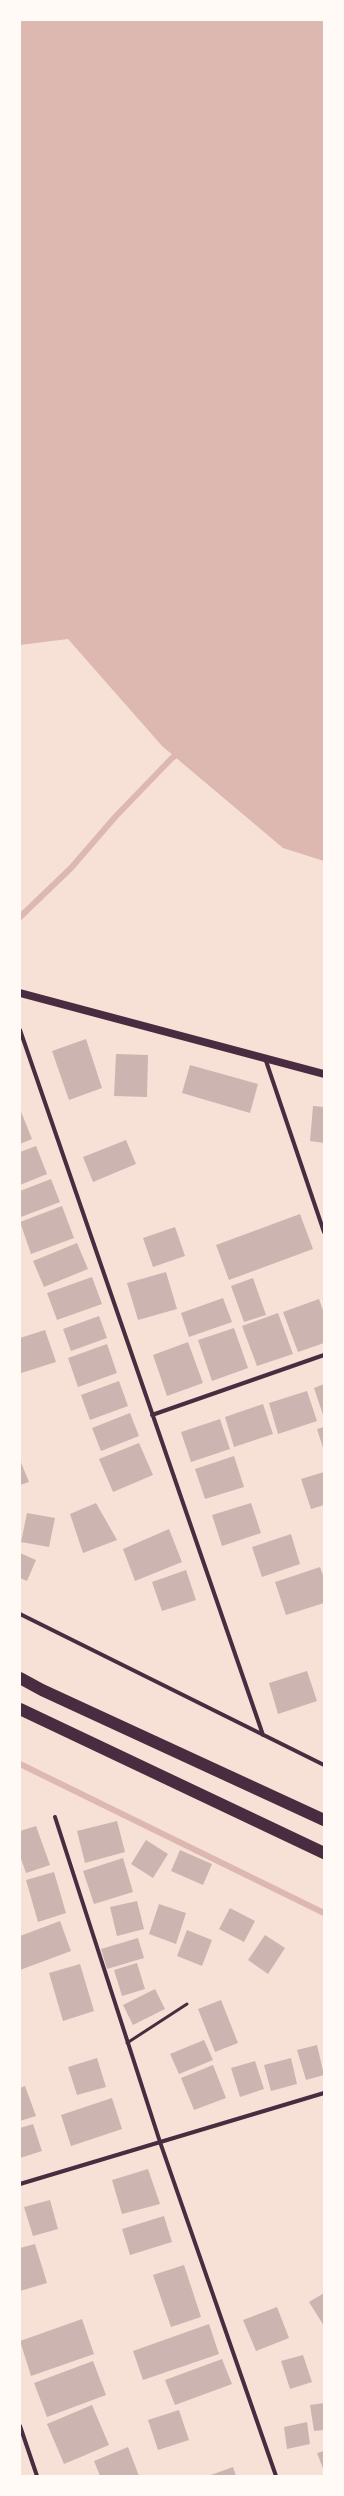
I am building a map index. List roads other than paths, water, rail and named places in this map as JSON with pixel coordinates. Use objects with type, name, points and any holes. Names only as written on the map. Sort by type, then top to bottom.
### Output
[{"type":"highway","points":[[20,1678],[42,1690],[324,1820]]},
{"type":"highway","points":[[20,1709],[324,1853]]},
{"type":"main road","points":[[20,993],[324,1074]]},
{"type":"street","points":[[20,1030],[263,1735]]},
{"type":"street","points":[[265,1058],[324,1232]]},
{"type":"street","points":[[152,1415],[324,1355]]},
{"type":"street","points":[[20,1614],[324,1765]]},
{"type":"street","points":[[55,1817],[160,2142],[276,2476]]},
{"type":"street","points":[[20,2184],[324,2093]]},
{"type":"street","points":[[20,2426],[37,2476]]},
{"type":"lane","points":[[127,2043],[187,2004]]},
{"type":"waterway","points":[[20,917],[71,868],[116,816],[172,758],[181,752]]},
{"type":"waterway","points":[[20,1764],[324,1913]]}]
